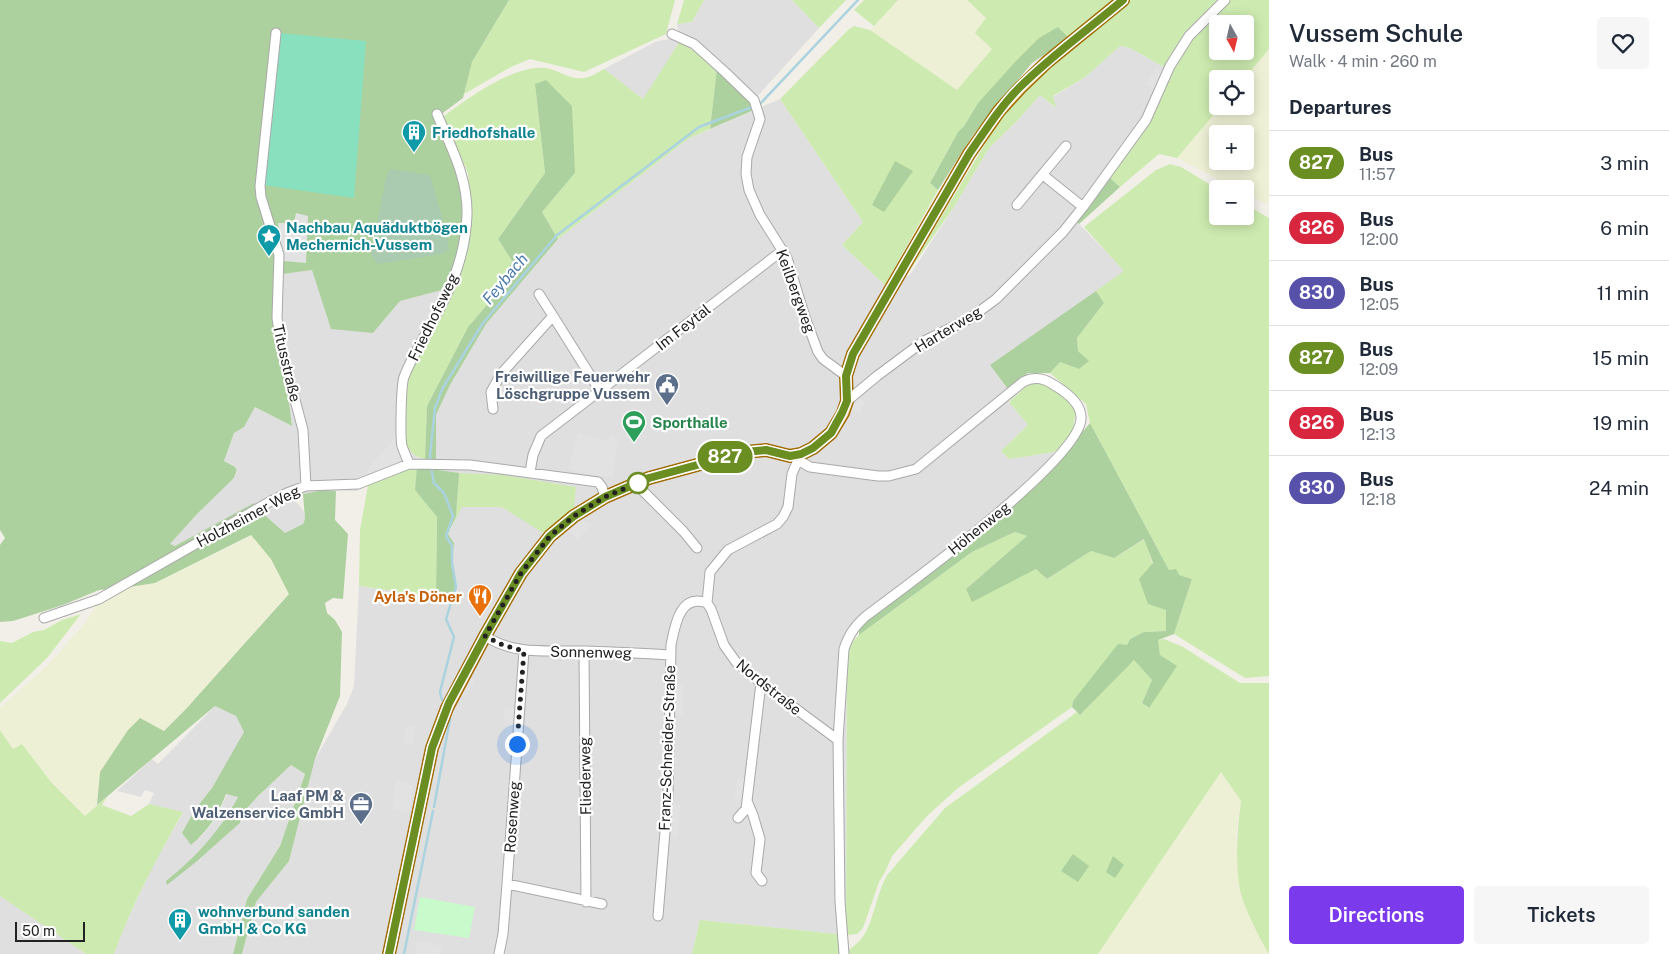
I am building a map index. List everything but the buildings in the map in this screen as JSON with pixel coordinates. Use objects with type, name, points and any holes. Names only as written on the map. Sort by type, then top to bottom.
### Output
[{"type":"main road","points":[[389,954],[432,748],[446,708],[521,573],[550,536],[574,516],[605,497],[638,482],[745,452],[766,450],[798,457],[813,448],[831,433],[838,423],[847,401],[846,376],[858,344],[969,154],[999,111],[1020,88],[1047,62],[1123,0]]},
{"type":"street","name":"Harterweg","points":[[847,401],[924,341],[969,319],[996,299],[1063,232],[1150,113],[1166,74],[1189,36],[1225,0]]},
{"type":"street","name":"Titusstraße","points":[[276,33],[260,186],[261,197],[279,255],[277,318],[282,351],[303,430],[306,486]]},
{"type":"street","name":"Keilbergweg","points":[[672,34],[694,44],[754,100],[760,119],[747,157],[746,175],[749,190],[760,215],[783,250],[818,352],[823,359],[846,376]]},
{"type":"street","name":"Friedhofsweg","points":[[409,464],[402,445],[403,379],[424,336],[446,298],[454,279],[463,248],[467,215],[465,184],[459,162],[437,114]]},
{"type":"street","points":[[1017,205],[1066,146]]},
{"type":"street","points":[[1043,175],[1083,206]]},
{"type":"street","name":"Im Feytal","points":[[530,472],[533,455],[541,436],[783,250]]},
{"type":"street","points":[[539,294],[600,391]]},
{"type":"street","points":[[494,409],[491,392],[501,374],[552,316]]},
{"type":"street","name":"Höhenweg","points":[[798,457],[810,467],[878,476],[889,476],[916,469],[980,416],[1029,379],[1044,379],[1065,392],[1078,407],[1081,420],[1076,434],[1063,451],[1013,501],[854,627],[848,636],[844,649],[838,740],[840,896],[844,954]]},
{"type":"street","name":"Nordstraße","points":[[798,457],[792,474],[790,499],[783,517],[777,524],[728,550],[710,572],[707,603],[711,608],[724,646],[736,662],[838,740]]},
{"type":"street","name":"Holzheimer Weg","points":[[44,618],[98,599],[262,506],[306,486],[358,484],[409,464],[439,463],[530,472],[598,482],[602,487],[605,497]]},
{"type":"street","points":[[638,482],[640,488],[683,531],[697,548]]},
{"type":"street","name":"Franz-Schneider-Straße","points":[[658,916],[668,795],[670,655],[675,627],[682,609],[696,600],[707,603]]},
{"type":"street","name":"Sonnenweg","points":[[485,636],[503,645],[524,651],[584,651],[670,655]]},
{"type":"street","name":"Rosenweg","points":[[499,954],[503,934],[524,651]]},
{"type":"street","name":"Fliederweg","points":[[584,651],[586,902]]},
{"type":"street","points":[[738,818],[746,809],[761,683]]},
{"type":"street","points":[[746,801],[753,815],[760,839],[756,873],[762,881]]},
{"type":"street","points":[[507,884],[602,904]]},
{"type":"shaded area","points":[[704,0],[792,0],[819,28],[756,98],[679,32],[677,24],[692,22]]},
{"type":"shaded area","points":[[674,38],[680,41],[643,100],[604,69],[655,42]]},
{"type":"shaded area","points":[[1120,46],[1130,48],[1164,67],[1166,81],[1159,103],[1148,124],[1110,178],[1076,221],[1125,271],[990,365],[1008,389],[1009,402],[1028,425],[1001,451],[1009,459],[1054,452],[1039,483],[967,543],[859,628],[850,644],[847,677],[846,933],[837,934],[700,920],[692,954],[242,954],[256,902],[289,861],[315,759],[347,704],[354,686],[359,586],[450,599],[456,587],[452,563],[454,543],[448,534],[452,527],[390,474],[357,491],[324,490],[303,494],[292,499],[304,512],[305,519],[303,525],[285,533],[260,511],[175,546],[170,544],[237,473],[235,466],[224,461],[234,433],[244,427],[255,407],[292,426],[281,338],[282,273],[312,270],[373,333],[400,301],[446,289],[417,458],[435,460],[436,415],[450,385],[486,324],[558,239],[688,139],[780,99],[863,222],[842,245],[885,285],[910,275],[989,148],[1040,95],[1055,108],[1053,97],[1084,78]]},
{"type":"shaded area","points":[[1156,68],[1164,73],[1155,89],[1146,84]]},
{"type":"shaded area","points":[[296,213],[308,216],[306,263],[284,261],[281,252],[278,223],[294,223]]},
{"type":"shaded area","points":[[858,398],[866,402],[859,414],[851,410]]},
{"type":"shaded area","points":[[578,433],[608,441],[610,435],[618,437],[613,478],[568,470]]},
{"type":"shaded area","points":[[398,434],[400,462],[364,478],[362,476]]},
{"type":"shaded area","points":[[582,519],[591,525],[578,539],[567,531]]},
{"type":"shaded area","points":[[469,678],[475,681],[465,697],[461,695]]},
{"type":"shaded area","points":[[674,684],[683,684],[683,715],[674,715]]},
{"type":"shaded area","points":[[215,706],[236,716],[244,732],[191,845],[202,836],[212,823],[227,794],[239,796],[213,837],[191,861],[166,881],[168,884],[240,823],[241,815],[291,765],[305,774],[280,846],[247,899],[233,954],[114,954],[152,867],[183,813],[149,804],[154,793],[145,790],[141,797],[117,791],[152,759],[158,764]]},
{"type":"shaded area","points":[[505,708],[514,709],[513,722],[503,720]]},
{"type":"shaded area","points":[[507,722],[513,723],[512,732],[510,733],[511,744],[505,743]]},
{"type":"shaded area","points":[[406,726],[415,727],[412,744],[403,744]]},
{"type":"shaded area","points":[[737,778],[744,779],[741,800],[734,799]]},
{"type":"shaded area","points":[[396,781],[413,785],[409,812],[392,810]]},
{"type":"shaded area","points":[[672,805],[680,806],[678,837],[669,836]]},
{"type":"shaded area","points":[[0,896],[45,925],[86,954],[0,954]]},
{"type":"shaded area","points":[[418,941],[442,946],[440,954],[415,954]]},
{"type":"green space","points":[[0,0],[509,0],[472,62],[463,98],[436,118],[463,184],[464,216],[460,247],[446,289],[400,301],[373,333],[331,329],[312,270],[282,274],[281,338],[292,426],[255,407],[244,427],[234,433],[224,461],[236,469],[233,479],[170,544],[175,546],[254,503],[260,511],[285,533],[303,524],[305,519],[303,494],[324,490],[336,491],[335,520],[348,534],[343,599],[333,598],[325,603],[327,613],[335,620],[342,632],[340,696],[315,759],[289,861],[256,902],[242,954],[233,954],[247,899],[280,846],[305,774],[291,765],[241,815],[240,823],[167,885],[166,881],[197,853],[215,832],[238,797],[226,794],[212,822],[191,845],[182,833],[196,808],[212,788],[244,732],[236,716],[215,706],[97,805],[100,772],[128,730],[140,718],[164,731],[289,594],[271,559],[251,535],[155,583],[99,590],[63,605],[13,621],[0,622],[0,545],[5,538],[0,530]]},
{"type":"green space","points":[[509,0],[675,0],[666,34],[584,72],[530,59],[511,67],[464,94],[472,62]]},
{"type":"green space","points":[[684,0],[704,0],[692,22],[677,24]]},
{"type":"green space","points":[[792,0],[846,0],[819,28]]},
{"type":"green space","points":[[864,0],[898,0],[874,26],[854,10]]},
{"type":"green space","points":[[898,0],[967,0],[986,18],[992,49],[957,90],[870,30]]},
{"type":"green space","points":[[967,0],[1115,0],[1069,38],[1057,28],[978,103],[964,126],[958,132],[930,183],[938,190],[885,285],[842,245],[863,222],[780,99],[854,26],[870,30],[957,90],[992,49],[975,33],[986,18]]},
{"type":"green space","points":[[1130,0],[1221,0],[1185,35],[1164,67],[1130,48],[1120,46],[1084,78],[1053,96],[1056,108],[1040,95],[989,148],[954,207],[905,277],[1006,109],[1049,67]]},
{"type":"green space","points":[[1231,0],[1269,0],[1269,49],[1252,70],[1209,70],[1209,115],[1213,115],[1177,158],[1159,154],[1120,187],[1110,178],[1148,124],[1159,103],[1166,81],[1191,39],[1209,21],[1209,60],[1254,60],[1254,15],[1216,15]]},
{"type":"green space","points":[[1058,27],[1069,38],[1032,63],[973,135],[938,190],[930,183],[958,132],[964,126],[978,103],[1039,38]]},
{"type":"green space","points":[[279,33],[366,41],[354,198],[262,185]]},
{"type":"green space","points":[[680,41],[717,68],[710,129],[688,139],[558,239],[542,212],[575,173],[535,84],[545,173],[498,239],[512,261],[498,292],[468,327],[427,406],[425,459],[415,455],[406,442],[407,379],[457,280],[470,234],[468,173],[443,117],[492,84],[520,71],[533,68],[546,68],[578,78],[586,78],[604,69],[643,99]]},
{"type":"green space","points":[[1269,49],[1269,201],[1267,204],[1254,198],[1254,180],[1220,180],[1177,158],[1213,115],[1254,115],[1254,70],[1252,70]]},
{"type":"green space","points":[[717,68],[750,100],[754,110],[710,129]]},
{"type":"green space","points":[[546,80],[572,106],[575,173],[542,212],[558,239],[486,324],[450,385],[436,415],[436,460],[425,459],[427,406],[468,327],[498,292],[512,261],[498,239],[545,173],[535,84]]},
{"type":"green space","points":[[895,161],[913,171],[884,212],[872,205]]},
{"type":"green space","points":[[1170,164],[1181,167],[1209,184],[1209,225],[1254,225],[1254,209],[1269,218],[1269,676],[1245,678],[1174,634],[1192,579],[1169,570],[1090,423],[1086,404],[1050,373],[1060,362],[1079,369],[1088,361],[1078,351],[1077,338],[1104,303],[1096,291],[1124,271],[1084,227],[1156,170]]},
{"type":"green space","points":[[390,169],[430,175],[447,235],[449,250],[442,254],[378,264],[371,255],[386,178]]},
{"type":"green space","points":[[1110,178],[1120,187],[1079,224],[1076,221]]},
{"type":"green space","points":[[1096,291],[1104,303],[1077,338],[1078,351],[1089,361],[1079,369],[1060,362],[1050,373],[1028,373],[1008,389],[990,365]]},
{"type":"green space","points":[[1031,382],[1046,382],[1076,408],[1073,430],[1064,445],[1054,452],[1009,459],[1001,451],[1028,425],[1009,402]]},
{"type":"green space","points":[[1090,423],[1169,570],[1176,569],[1179,575],[1192,579],[1174,634],[1158,640],[1160,655],[1177,666],[1149,708],[1142,703],[1152,680],[1134,660],[1080,715],[1072,707],[1073,701],[1118,644],[1127,645],[1130,639],[1144,632],[1166,631],[1166,610],[1148,604],[1139,579],[1153,563],[1144,539],[1114,558],[1091,551],[1047,579],[1036,569],[972,602],[966,589],[1027,536],[1015,532],[972,552],[859,635],[859,628],[967,543],[1039,483]]},
{"type":"green space","points":[[417,467],[415,490],[437,517],[436,597],[359,586],[360,530],[368,485],[390,474]]},
{"type":"green space","points":[[417,467],[459,473],[456,516],[448,534],[454,543],[452,563],[456,587],[450,599],[436,597],[437,517],[415,490]]},
{"type":"green space","points":[[459,473],[503,475],[576,487],[574,508],[543,533],[502,507],[462,507],[452,527],[456,516]]},
{"type":"green space","points":[[1015,532],[1027,536],[966,589],[1037,569],[1047,579],[1091,551],[1114,558],[1145,539],[1166,610],[1166,631],[1144,632],[1130,639],[1127,645],[1073,701],[1072,707],[958,788],[928,815],[892,856],[879,882],[863,928],[857,934],[848,935],[846,933],[847,677],[850,644],[859,635],[972,552]]},
{"type":"green space","points":[[252,535],[271,559],[289,593],[186,709],[163,731],[100,772],[97,805],[85,816],[51,782],[22,744],[13,749],[0,730],[0,708],[47,666],[86,622],[100,600],[123,588],[155,583]]},
{"type":"green space","points":[[81,614],[47,658],[0,703],[0,641],[12,643],[33,632],[44,630],[62,620]]},
{"type":"green space","points":[[1164,639],[1183,647],[1240,683],[1269,683],[1269,954],[1257,932],[1240,890],[1237,846],[1241,801],[1221,772],[1098,954],[847,954],[866,931],[888,874],[945,808],[1077,712],[1081,714],[1134,659],[1152,680],[1142,703],[1148,708],[1160,655],[1158,640]]},
{"type":"green space","points":[[0,730],[13,749],[22,744],[51,782],[85,816],[107,797],[102,805],[131,816],[149,804],[183,812],[146,881],[114,954],[86,954],[0,896]]},
{"type":"green space","points":[[1221,772],[1241,801],[1236,834],[1240,890],[1269,954],[1098,954]]},
{"type":"green space","points":[[1073,854],[1089,866],[1078,882],[1061,871]]},
{"type":"green space","points":[[1113,856],[1124,865],[1115,878],[1106,872]]},
{"type":"green space","points":[[420,897],[475,907],[469,938],[414,930]]},
{"type":"green space","points":[[700,920],[837,934],[842,954],[692,954]]},
{"type":"waterway","name":"Feybach","points":[[431,462],[435,408],[442,389],[483,323],[557,235],[699,127],[760,104],[858,0]]},
{"type":"waterway","name":"Feybach","points":[[431,467],[434,483],[444,493],[453,516],[446,536],[452,546],[452,563],[456,587],[446,619],[454,637],[440,692],[442,700]]},
{"type":"waterway","name":"Feybach","points":[[434,807],[450,719]]},
{"type":"waterway","name":"Feybach","points":[[404,954],[433,811]]},
{"type":"bus line","name":"827","points":[[389,954],[396,929],[432,748],[446,708],[521,573],[550,536],[574,516],[605,497],[638,482],[755,450],[766,450],[790,456],[801,454],[823,441],[838,423],[847,401],[846,376],[858,344],[969,154],[999,111],[1020,88],[1047,62],[1123,0]]},
{"type":"place","name":"Friedhofshalle","points":[[414,153]]},
{"type":"place","name":"Nachbau Aquäduktbögen Mechernich-Vussem","points":[[269,257]]},
{"type":"place","name":"Freiwillige Feuerwehr Löschgruppe Vussem","points":[[667,406]]},
{"type":"place","name":"Sporthalle","points":[[634,443]]},
{"type":"place","name":"Ayla's Döner","points":[[480,617]]},
{"type":"place","name":"Laaf PM & Walzenservice GmbH","points":[[361,825]]},
{"type":"place","name":"wohnverbund sanden GmbH & Co KG","points":[[180,941]]},
{"type":"route","points":[[517,744],[524,651],[503,645],[485,636],[521,573],[550,536],[574,516],[605,497],[638,483]]}]
